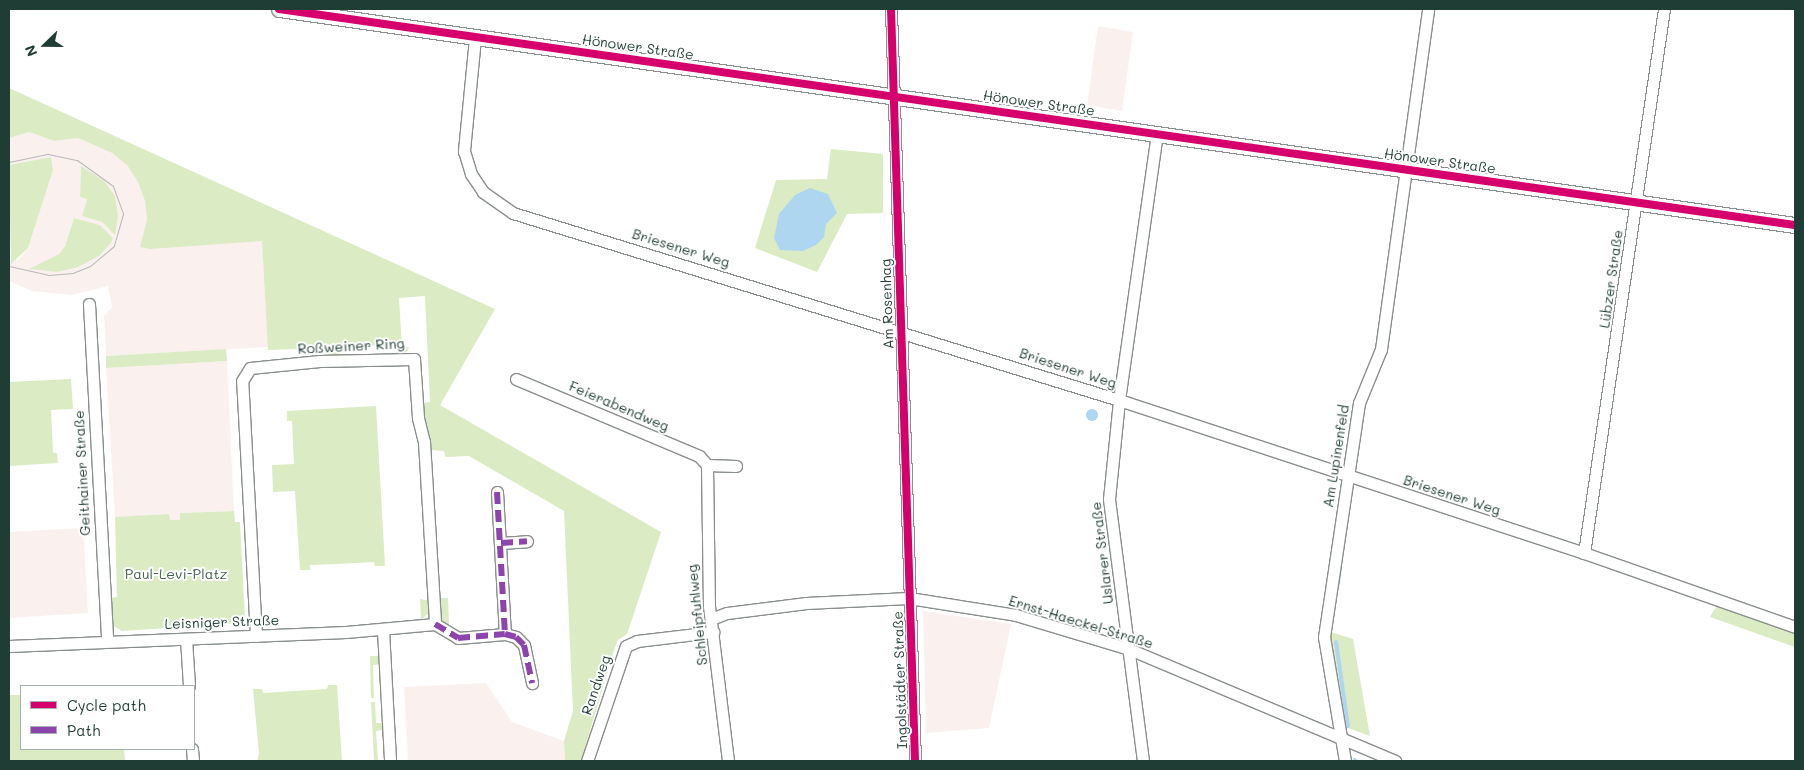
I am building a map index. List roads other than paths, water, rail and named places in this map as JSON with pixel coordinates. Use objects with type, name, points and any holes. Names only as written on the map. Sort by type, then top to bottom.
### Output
[{"type":"main road","name":"Hönower Straße","points":[[279,9],[1795,225]]},
{"type":"street","name":"Am Rosenhag","points":[[891,9],[909,598]]},
{"type":"street","name":"Am Lupinenfeld","points":[[1345,761],[1324,637],[1359,403],[1381,349],[1428,9]]},
{"type":"street","name":"Lübzer Straße","points":[[1584,553],[1664,9]]},
{"type":"street","name":"Briesener Weg","points":[[476,38],[464,150],[476,183],[491,200],[513,213],[900,330],[1119,400],[1348,477],[1584,553],[1795,627]]},
{"type":"street","name":"Uslarer Straße","points":[[1143,761],[1109,499],[1119,400],[1157,133]]},
{"type":"street","name":"Geithainer Straße","points":[[89,304],[107,640]]},
{"type":"street","name":"Roßweiner Ring","points":[[256,636],[242,381],[250,368],[320,361],[414,358],[418,418],[424,442],[435,624]]},
{"type":"street","name":"Feierabendweg","points":[[516,379],[699,456],[707,465]]},
{"type":"street","points":[[707,465],[736,466]]},
{"type":"street","name":"Schleipfuhlweg","points":[[707,465],[706,554],[711,619],[728,761]]},
{"type":"street","points":[[497,492],[505,634]]},
{"type":"street","points":[[500,543],[527,541]]},
{"type":"street","name":"Ernst-Haeckel-Straße","points":[[711,619],[727,613],[806,603],[909,598],[1016,615],[1129,649],[1395,761]]},
{"type":"street","name":"Ingolstädter Straße","points":[[909,598],[916,761]]},
{"type":"street","name":"Leisniger Straße","points":[[9,646],[107,640],[186,639],[383,630],[435,624]]},
{"type":"street","points":[[435,624],[458,638],[505,634],[516,637],[524,646],[532,684]]},
{"type":"street","points":[[383,630],[390,761]]},
{"type":"street","name":"Randweg","points":[[586,761],[626,646],[636,642],[713,632]]},
{"type":"street","points":[[186,639],[189,685]]},
{"type":"water","points":[[810,188],[828,194],[837,213],[826,224],[824,237],[816,245],[803,251],[780,250],[774,238],[779,214],[795,195]]},
{"type":"water","points":[[1090,409],[1094,409],[1098,415],[1094,421],[1090,421],[1086,417],[1086,413]]},
{"type":"waterway","points":[[1338,584],[1340,567]]},
{"type":"waterway","points":[[1336,642],[1348,726]]},
{"type":"tram line","points":[[9,162],[48,154],[77,160],[113,186],[123,214],[114,246],[90,266],[73,273],[49,275],[9,266]]},
{"type":"park label","name":"Paul-Levi-Platz","points":[[176,574]]}]
